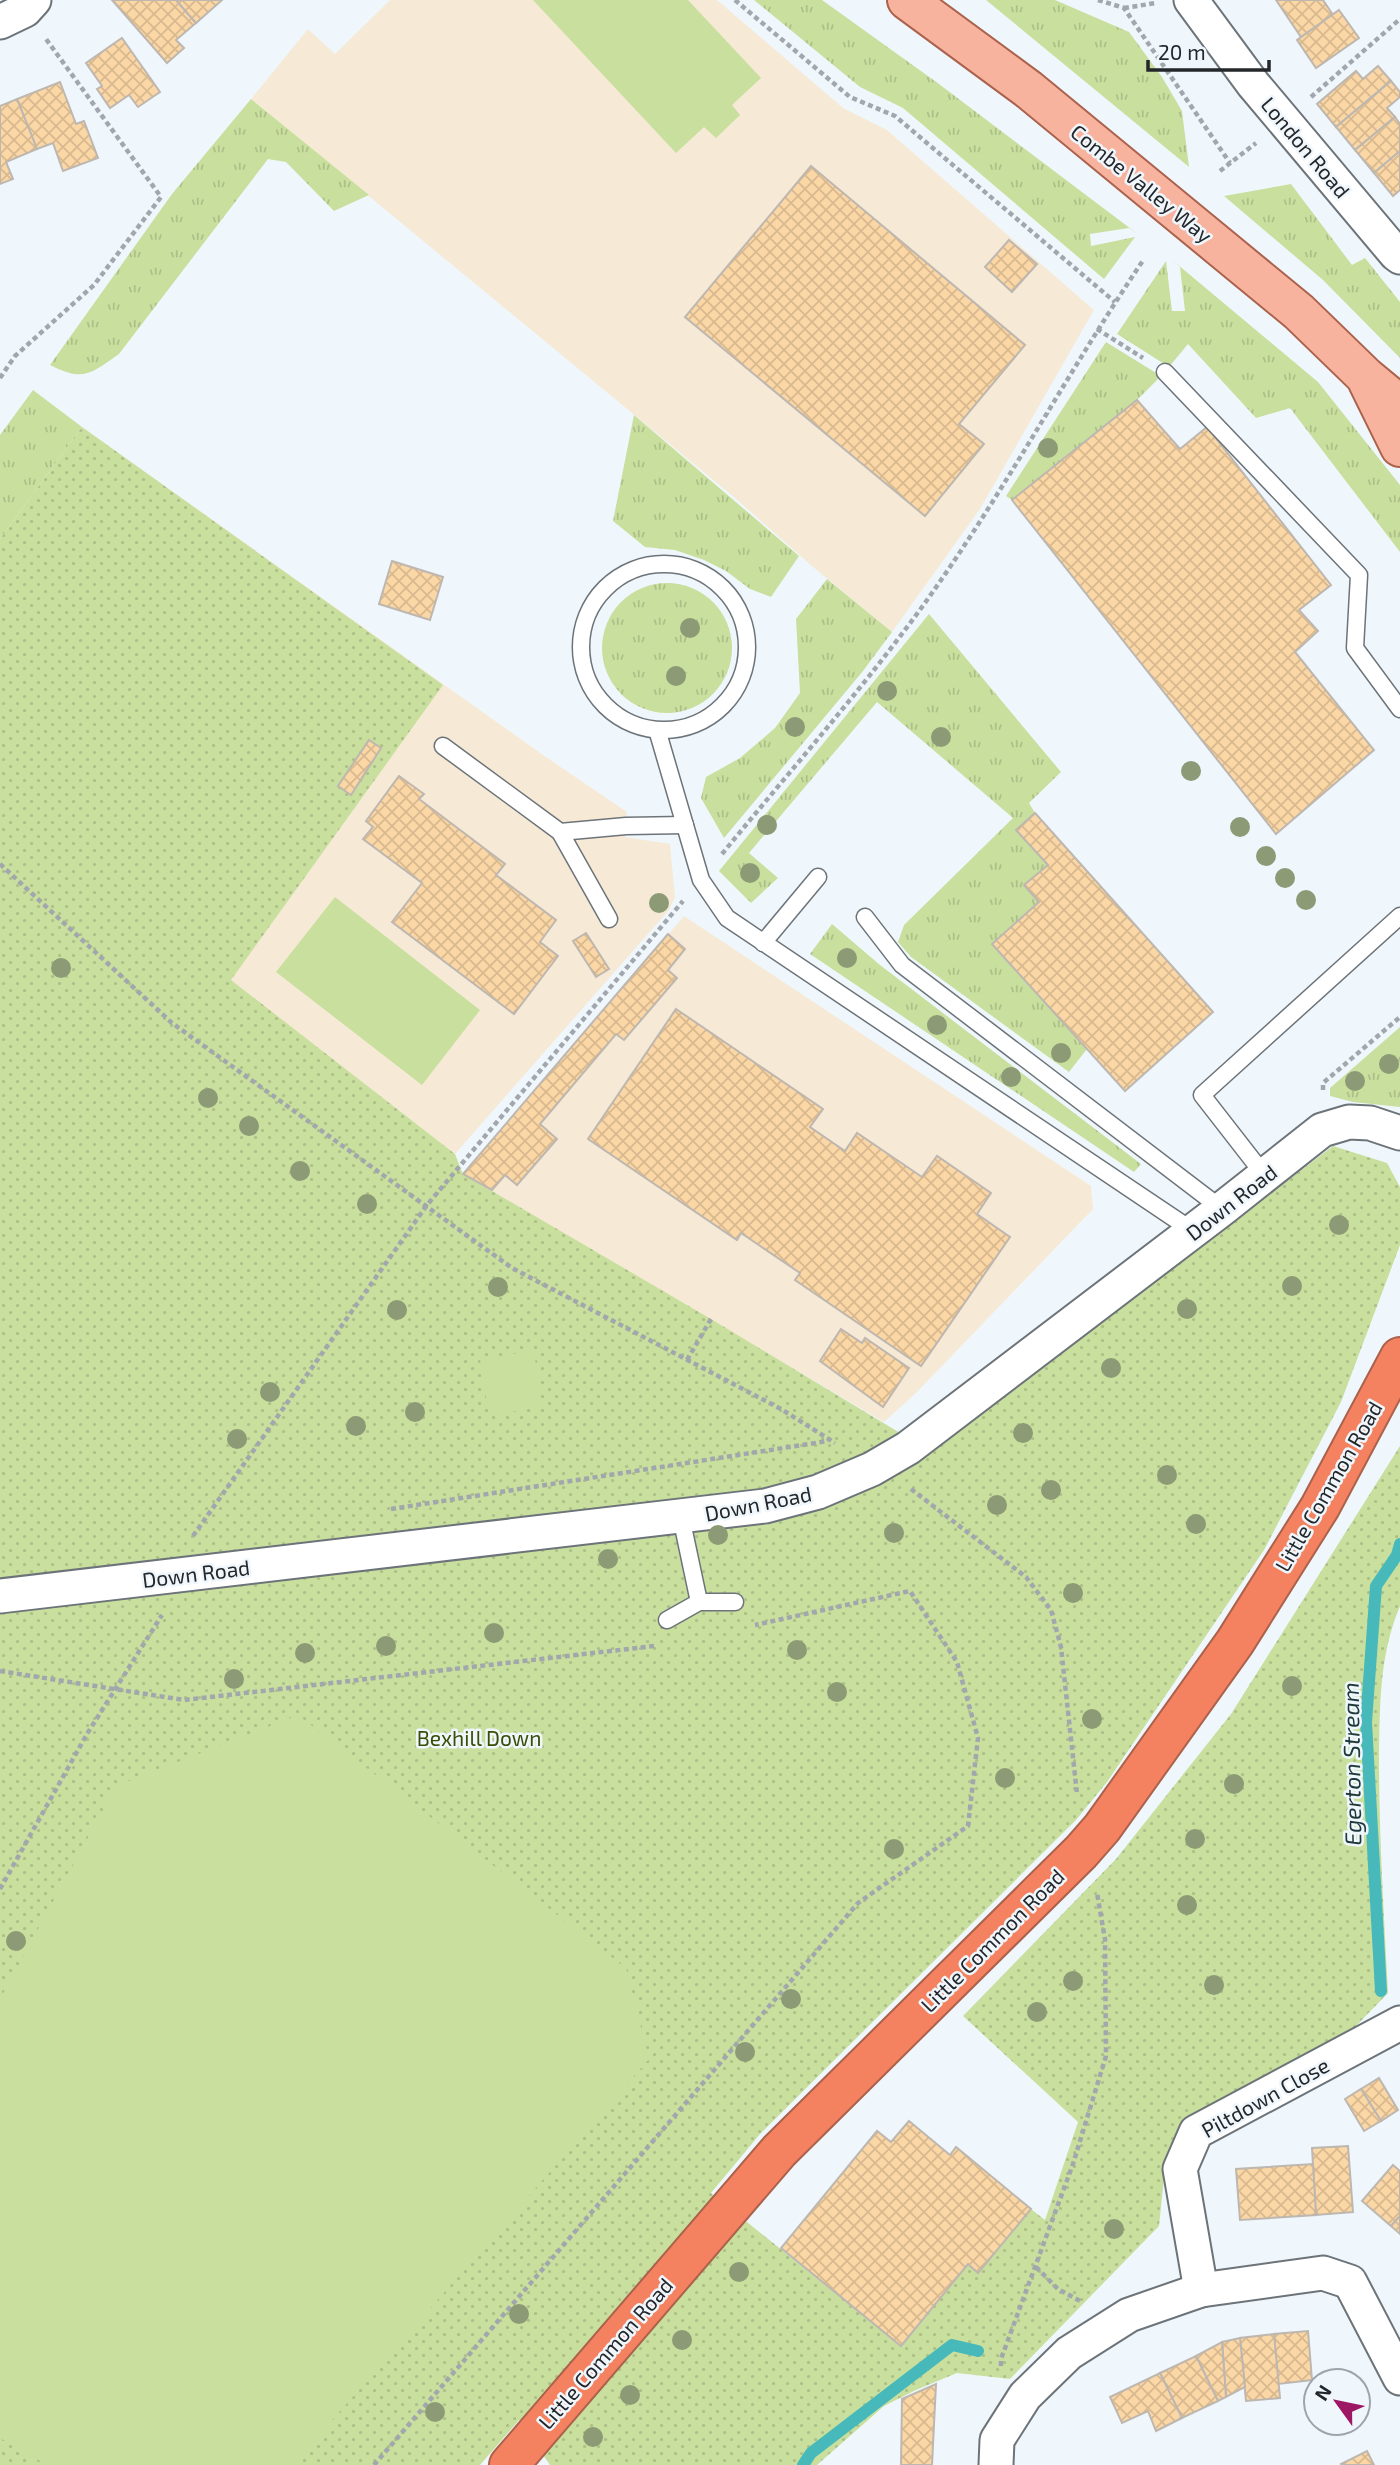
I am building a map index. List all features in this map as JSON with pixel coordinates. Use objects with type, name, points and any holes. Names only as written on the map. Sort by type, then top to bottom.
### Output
[{"type":"highway","name":"Little Common Road","points":[[509,2465],[779,2151],[1081,1852],[1102,1828],[1235,1642],[1320,1507],[1400,1357]]},
{"type":"main road","name":"Combe Valley Way","points":[[907,0],[1028,89],[1298,312],[1366,377],[1400,405]]},
{"type":"main road","name":"Combe Valley Way","points":[[1366,377],[1400,447]]},
{"type":"street","name":"London Road","points":[[1191,0],[1253,84],[1272,130],[1400,257]]},
{"type":"street","name":"Down Road","points":[[0,1596],[681,1517],[765,1506],[818,1492],[872,1469],[908,1448],[1322,1130],[1349,1122],[1370,1123],[1400,1133]]},
{"type":"street","name":"Piltdown Close","points":[[1201,2290],[1180,2169],[1196,2132],[1400,2023]]},
{"type":"street","points":[[996,2465],[997,2440],[1025,2396],[1069,2353],[1129,2315],[1201,2290],[1323,2273],[1350,2281],[1400,2378]]},
{"type":"lane","points":[[1165,372],[1359,575],[1355,648],[1400,709]]},
{"type":"lane","points":[[671,564],[697,570],[719,584],[736,604],[745,629],[747,655],[740,680],[727,703],[706,720],[682,729],[658,733],[627,723],[604,706],[587,682],[580,654],[582,625],[595,599],[616,578],[642,566],[671,564]]},
{"type":"lane","points":[[658,733],[701,880],[727,918],[1193,1231]]},
{"type":"lane","points":[[443,746],[560,832],[609,919]]},
{"type":"lane","points":[[560,832],[626,826],[685,825]]},
{"type":"lane","points":[[763,943],[818,877]]},
{"type":"lane","points":[[1265,1176],[1202,1095],[1400,916]]},
{"type":"lane","points":[[865,917],[902,965],[1222,1209]]},
{"type":"lane","points":[[681,1517],[699,1602]]},
{"type":"lane","points":[[667,1620],[699,1602],[735,1602]]},
{"type":"path","points":[[735,0],[850,97],[895,116],[1115,302]]},
{"type":"path","points":[[1098,0],[1125,8],[1230,163]]},
{"type":"path","points":[[0,378],[15,356],[94,285],[161,197],[19,11]]},
{"type":"path","points":[[1220,171],[1272,130],[1400,19]]},
{"type":"path","points":[[203,1538],[190,1541],[427,1205],[701,880],[869,676],[922,606],[981,520],[1097,329],[1144,259]]},
{"type":"path","points":[[1097,329],[1165,372]]},
{"type":"path","points":[[0,864],[172,1023],[512,1268],[781,1409],[829,1441],[861,1451],[872,1469],[895,1486],[901,1482],[1026,1577],[1051,1610],[1061,1647],[1079,1805],[1102,1828]]},
{"type":"path","points":[[1322,1130],[1323,1083],[1400,1017]]},
{"type":"path","points":[[687,1360],[711,1319]]},
{"type":"path","points":[[380,1511],[829,1441]]},
{"type":"path","points":[[0,1889],[87,1734],[163,1614],[184,1575]]},
{"type":"path","points":[[374,2465],[858,1903],[968,1826],[978,1738],[957,1662],[910,1591],[748,1626]]},
{"type":"path","points":[[0,1671],[184,1700],[667,1644]]},
{"type":"path","points":[[1000,2373],[1001,2359],[1073,2164],[1106,2056],[1105,1939],[1097,1889]]},
{"type":"path","points":[[1036,2267],[1058,2289],[1088,2305],[1129,2315]]},
{"type":"shaded area","points":[[390,0],[717,0],[843,108],[887,130],[1094,310],[980,509],[892,632],[735,498],[251,99],[308,29],[335,54]]},
{"type":"shaded area","points":[[82,427],[627,812],[625,837],[670,844],[675,897],[669,910],[455,1154],[230,980],[0,539]]},
{"type":"shaded area","points":[[684,916],[1091,1186],[1093,1209],[917,1392],[884,1422],[463,1174]]},
{"type":"green space","points":[[533,0],[688,0],[761,78],[732,105],[740,115],[716,138],[704,127],[676,153]]},
{"type":"green space","points":[[754,0],[822,0],[939,84],[1139,235],[1129,228],[1090,234],[1091,246],[1135,237],[1104,279],[903,108],[860,87]]},
{"type":"green space","points":[[986,0],[1055,0],[1129,32],[1162,77],[1182,111],[1189,167]]},
{"type":"green space","points":[[251,99],[369,195],[334,211],[286,162],[268,159],[119,354],[101,367],[86,373],[71,373],[50,365],[172,194]]},
{"type":"green space","points":[[1291,184],[1352,265],[1365,258],[1400,302],[1400,358],[1323,280],[1224,196]]},
{"type":"green space","points":[[1171,259],[1318,382],[1400,485],[1400,552],[1290,408],[1256,418],[1188,344],[1169,367],[1117,334],[1166,261],[1172,311],[1185,311],[1180,267]]},
{"type":"green space","points":[[1106,342],[1161,376],[1137,400],[1012,500],[1006,496]]},
{"type":"green space","points":[[33,390],[82,427],[0,539],[0,435]]},
{"type":"green space","points":[[634,415],[799,556],[771,597],[750,589],[726,571],[704,560],[675,550],[645,547],[613,521]]},
{"type":"green space","name":"Bexhill Down","points":[[82,427],[443,685],[231,980],[455,1154],[463,1174],[930,1451],[1333,1146],[1387,1163],[1400,1187],[1400,1245],[1341,1402],[1264,1550],[1107,1782],[1076,1820],[760,2134],[711,2193],[901,2346],[968,2264],[978,2272],[1031,2209],[1045,2220],[1078,2122],[963,2016],[1116,1859],[1231,1714],[1400,1446],[1400,1606],[1384,1662],[1379,1758],[1388,1993],[1354,2028],[1182,2125],[1165,2168],[1159,2226],[1010,2379],[957,2373],[916,2390],[884,2406],[817,2465],[550,2465],[519,2420],[480,2465],[0,2465],[0,539]]},
{"type":"green space","points":[[827,579],[892,632],[863,671],[724,838],[701,798],[706,777],[740,758],[775,728],[800,693],[796,619]]},
{"type":"green space","points":[[667,583],[692,588],[713,602],[727,623],[732,648],[727,673],[713,694],[692,708],[667,713],[642,708],[621,694],[607,673],[602,648],[607,623],[621,602],[642,588]]},
{"type":"green space","points":[[929,614],[1061,772],[1029,803],[1035,813],[1017,830],[1048,865],[1025,885],[1039,902],[993,944],[1087,1049],[1069,1072],[911,957],[898,942],[904,925],[1013,818],[877,702],[749,853],[778,878],[751,903],[719,871]]},
{"type":"green space","points":[[335,897],[480,1010],[422,1085],[276,972]]},
{"type":"green space","points":[[832,924],[880,965],[1141,1164],[1134,1172],[810,954]]},
{"type":"green space","points":[[1400,1027],[1400,1107],[1353,1102],[1330,1096],[1330,1088]]},
{"type":"green space","points":[[534,1351],[542,1407],[489,1415],[480,1359]]},
{"type":"green space","points":[[298,1715],[626,1968],[649,2059],[293,2465],[47,2465],[0,2438],[0,1999],[116,1786]]},
{"type":"building","points":[[112,0],[176,0],[196,23],[176,40],[184,48],[167,63]]},
{"type":"building","points":[[176,0],[222,0],[196,23]]},
{"type":"building","points":[[1276,0],[1323,0],[1333,15],[1301,37]]},
{"type":"building","points":[[1339,10],[1359,38],[1316,68],[1297,40]]},
{"type":"building","points":[[122,38],[160,92],[138,107],[129,95],[110,108],[97,89],[102,86],[86,63]]},
{"type":"building","points":[[1378,66],[1391,81],[1336,127],[1317,104],[1356,71],[1363,79]]},
{"type":"building","points":[[1391,81],[1400,92],[1400,97],[1387,108],[1395,117],[1355,150],[1336,127]]},
{"type":"building","points":[[60,82],[76,124],[84,121],[98,158],[63,171],[53,143],[37,149],[17,99]]},
{"type":"building","points":[[17,99],[37,149],[6,162],[13,179],[0,184],[0,106]]},
{"type":"building","points":[[1395,117],[1400,124],[1400,151],[1374,173],[1355,150]]},
{"type":"building","points":[[1400,151],[1400,190],[1393,196],[1374,173]]},
{"type":"building","points":[[811,166],[1025,345],[959,424],[984,444],[925,516],[685,317]]},
{"type":"building","points":[[1009,240],[1037,264],[1012,292],[985,267]]},
{"type":"building","points":[[1137,400],[1180,449],[1207,427],[1331,585],[1299,610],[1318,631],[1295,652],[1374,750],[1276,834],[1012,500]]},
{"type":"building","points":[[392,561],[443,577],[430,620],[379,604]]},
{"type":"building","points":[[369,740],[381,748],[351,795],[338,786]]},
{"type":"building","points":[[399,776],[424,794],[419,799],[505,864],[496,875],[556,920],[540,942],[558,956],[514,1014],[392,922],[422,883],[363,839],[373,827],[366,821]]},
{"type":"building","points":[[1035,813],[1213,1012],[1125,1091],[992,944],[1039,902],[1024,885],[1048,865],[1016,830]]},
{"type":"building","points":[[586,933],[609,969],[596,977],[573,941]]},
{"type":"building","points":[[668,934],[685,949],[668,970],[677,978],[624,1040],[616,1034],[540,1124],[557,1139],[517,1185],[505,1175],[492,1190],[463,1174]]},
{"type":"building","points":[[676,1009],[823,1109],[810,1127],[845,1151],[857,1133],[922,1177],[937,1156],[991,1193],[977,1214],[1010,1237],[921,1366],[795,1280],[800,1273],[741,1233],[737,1240],[588,1139]]},
{"type":"building","points":[[841,1329],[862,1343],[865,1338],[909,1368],[883,1407],[820,1361]]},
{"type":"building","points":[[1379,2078],[1398,2110],[1381,2121],[1361,2089]]},
{"type":"building","points":[[1361,2089],[1381,2121],[1364,2131],[1345,2099]]},
{"type":"building","points":[[909,2121],[950,2155],[956,2147],[1031,2209],[978,2273],[968,2264],[901,2346],[781,2248],[877,2131],[891,2142]]},
{"type":"building","points":[[1348,2146],[1353,2212],[1316,2215],[1312,2148]]},
{"type":"building","points":[[1313,2164],[1316,2215],[1240,2220],[1236,2169]]},
{"type":"building","points":[[1393,2165],[1400,2171],[1400,2216],[1391,2226],[1362,2201]]},
{"type":"building","points":[[1400,2216],[1400,2234],[1391,2226]]},
{"type":"building","points":[[1308,2331],[1311,2367],[1302,2367],[1302,2381],[1278,2384],[1274,2334]]},
{"type":"building","points":[[1274,2334],[1280,2398],[1246,2401],[1240,2338]]},
{"type":"building","points":[[1240,2338],[1245,2387],[1226,2397],[1222,2342]]},
{"type":"building","points":[[1222,2342],[1226,2397],[1218,2401],[1196,2356]]},
{"type":"building","points":[[1196,2356],[1218,2401],[1182,2418],[1160,2373]]},
{"type":"building","points":[[1160,2373],[1182,2418],[1156,2431],[1148,2411],[1122,2423],[1110,2397]]},
{"type":"building","points":[[936,2384],[932,2465],[901,2465],[902,2399]]},
{"type":"building","points":[[1367,2451],[1374,2465],[1341,2464]]},
{"type":"waterway","name":"Egerton Stream","points":[[1381,1991],[1366,1722],[1376,1586],[1397,1555],[1400,1544]]},
{"type":"waterway","points":[[803,2465],[811,2453],[952,2345],[978,2351]]}]
